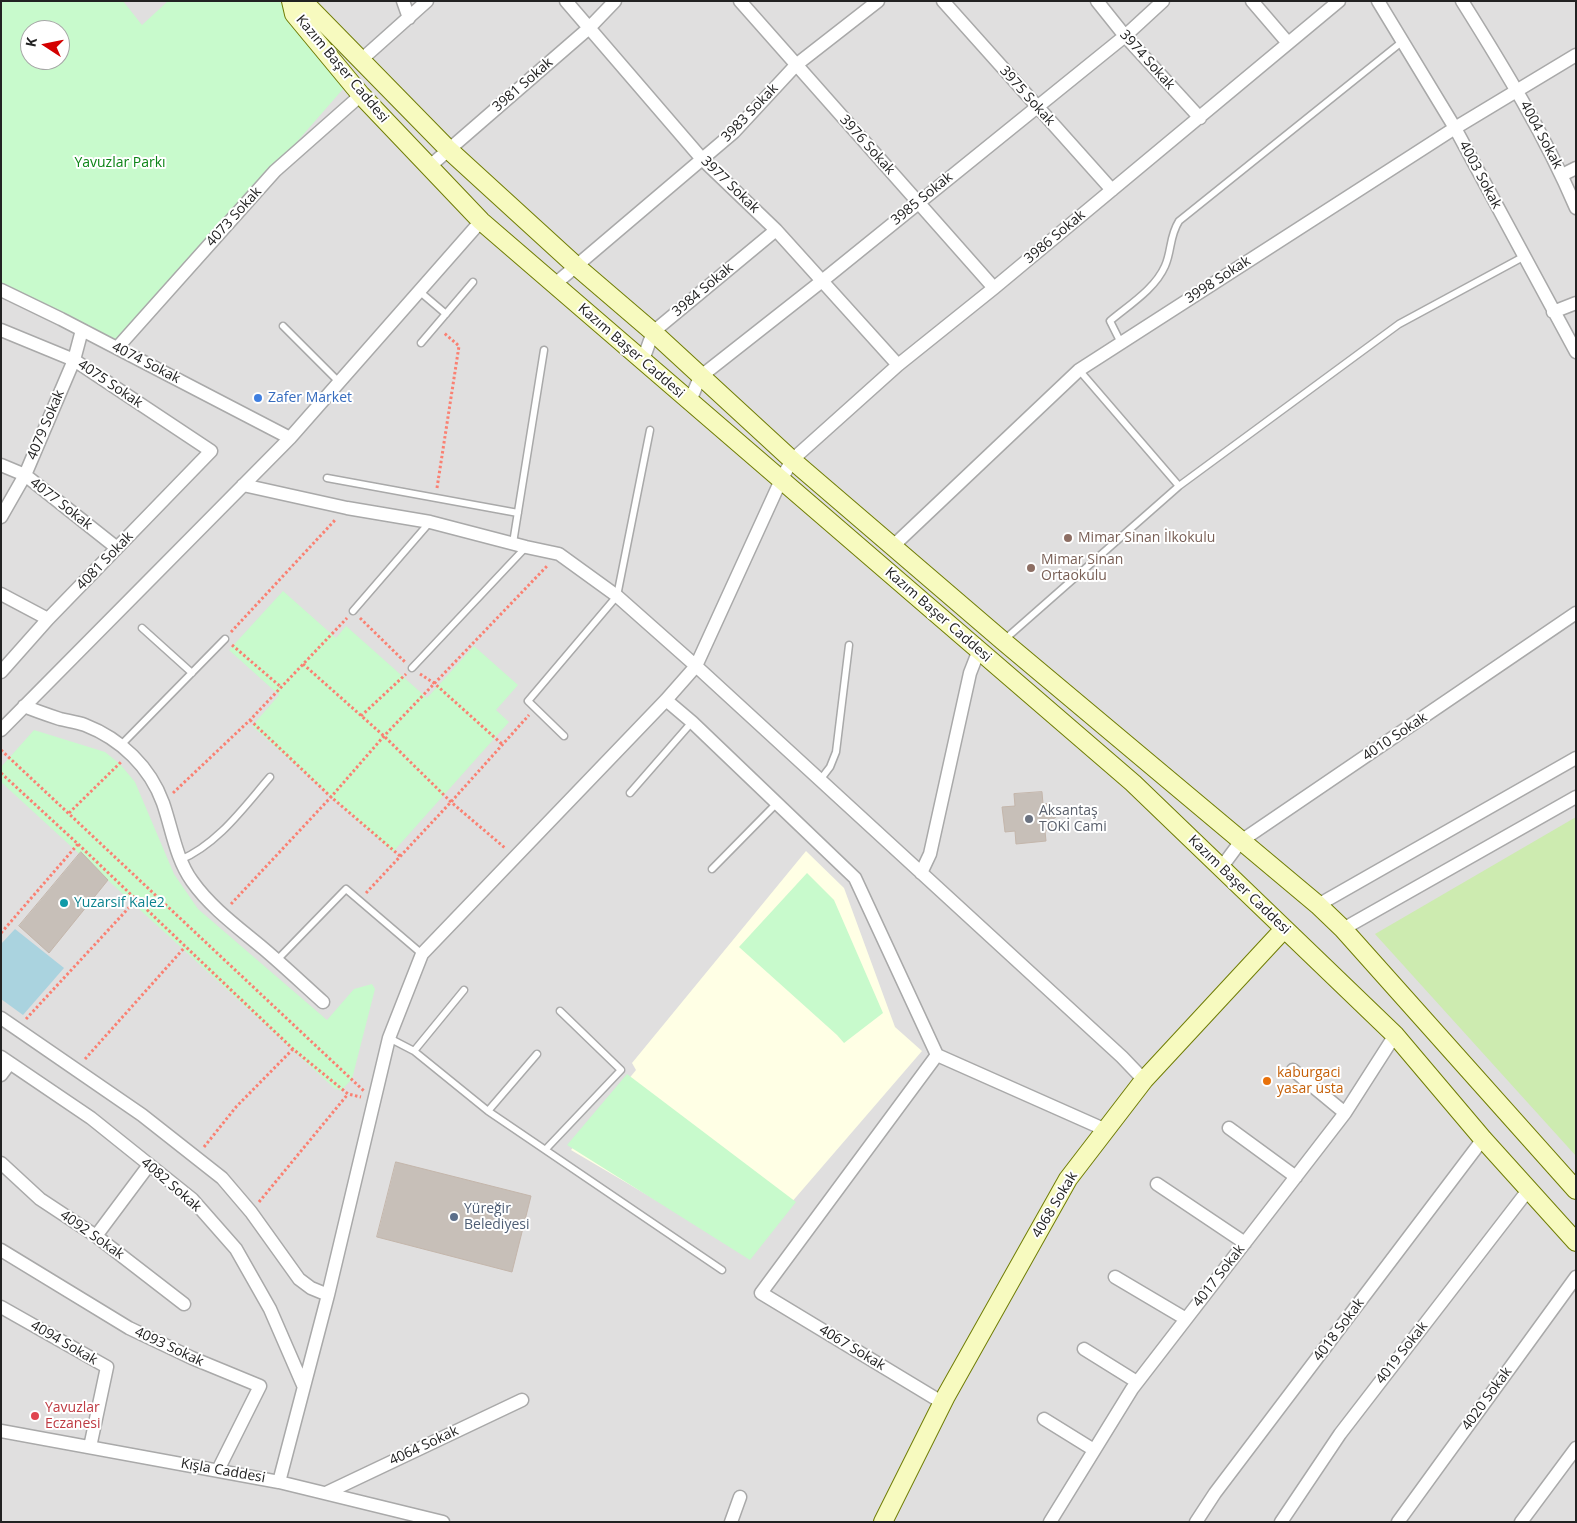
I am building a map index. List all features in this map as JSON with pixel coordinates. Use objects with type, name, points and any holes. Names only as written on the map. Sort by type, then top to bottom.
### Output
[{"type":"main road","name":"Kazım Başer Caddesi","points":[[291,1],[294,14],[362,95],[481,221],[1133,783],[1395,1035],[1483,1139],[1576,1242]]},
{"type":"main road","name":"Kazım Başer Caddesi","points":[[303,1],[449,150],[576,266],[653,332],[792,460],[1003,641],[1318,905],[1343,929],[1576,1190]]},
{"type":"main road","name":"4068 Sokak","points":[[883,1522],[943,1403],[1068,1179],[1144,1080],[1284,929]]},
{"type":"street","points":[[402,1],[408,18]]},
{"type":"street","points":[[361,60],[427,1]]},
{"type":"street","name":"3977 Sokak","points":[[566,1],[702,159],[776,230],[898,365]]},
{"type":"street","name":"3981 Sokak","points":[[430,166],[589,28],[615,1]]},
{"type":"street","name":"3976 Sokak","points":[[740,1],[994,288]]},
{"type":"street","name":"3983 Sokak","points":[[555,284],[734,132],[796,65],[878,1]]},
{"type":"street","name":"3975 Sokak","points":[[943,1],[1112,190]]},
{"type":"street","name":"3974 Sokak","points":[[1097,1],[1125,36],[1200,118]]},
{"type":"street","name":"3985 Sokak","points":[[700,376],[822,281],[1125,36],[1163,1]]},
{"type":"street","points":[[1252,1],[1288,43]]},
{"type":"street","name":"3986 Sokak","points":[[422,954],[666,700],[696,666],[781,480],[792,460],[898,365],[1200,118],[1338,1]]},
{"type":"street","name":"4003 Sokak","points":[[1378,1],[1455,128],[1576,352]]},
{"type":"street","name":"4004 Sokak","points":[[1462,1],[1517,90],[1562,175],[1576,208]]},
{"type":"street","name":"3998 Sokak","points":[[892,547],[1079,370],[1455,128],[1576,55]]},
{"type":"street","name":"4073 Sokak","points":[[117,348],[275,171],[362,95]]},
{"type":"street","points":[[1562,175],[1576,168]]},
{"type":"street","points":[[1,730],[290,438],[481,221]]},
{"type":"street","name":"3984 Sokak","points":[[642,360],[653,332],[776,230]]},
{"type":"street","name":"4074 Sokak","points":[[1,290],[290,438]]},
{"type":"street","points":[[1553,312],[1576,303]]},
{"type":"street","name":"4075 Sokak","points":[[1,330],[74,360],[211,451]]},
{"type":"street","name":"4079 Sokak","points":[[1,517],[25,475],[74,360],[82,330]]},
{"type":"street","points":[[690,401],[700,376]]},
{"type":"street","name":"4081 Sokak","points":[[1,672],[48,619],[211,451]]},
{"type":"street","name":"4077 Sokak","points":[[1,465],[25,475],[117,548]]},
{"type":"street","points":[[243,485],[347,508],[430,522],[559,554],[616,596],[696,666],[1122,1057],[1144,1080]]},
{"type":"street","points":[[1,594],[48,619]]},
{"type":"street","name":"4010 Sokak","points":[[1221,868],[1241,842],[1576,613]]},
{"type":"street","points":[[921,873],[930,854],[970,673],[979,650]]},
{"type":"street","points":[[666,700],[692,722],[855,878],[937,1054],[1106,1130]]},
{"type":"street","points":[[24,706],[59,719],[84,725],[102,733],[126,749],[143,767],[156,786],[180,860],[192,881],[222,913],[323,1002]]},
{"type":"street","points":[[1318,905],[1576,758]]},
{"type":"street","points":[[1343,929],[1576,797]]},
{"type":"street","points":[[279,1482],[328,1294],[389,1038],[422,954]]},
{"type":"street","points":[[1,1018],[142,1115],[222,1178],[251,1212],[299,1279],[311,1288],[328,1294]]},
{"type":"street","name":"4017 Sokak","points":[[1050,1522],[1137,1382],[1345,1113],[1395,1035]]},
{"type":"street","name":"4067 Sokak","points":[[937,1054],[761,1292],[943,1403]]},
{"type":"street","points":[[1,1075],[6,1060]]},
{"type":"street","name":"4082 Sokak","points":[[6,1060],[91,1118],[192,1199],[236,1249],[270,1309],[303,1385]]},
{"type":"street","points":[[1293,1070],[1345,1113]]},
{"type":"street","points":[[1228,1128],[1296,1177]]},
{"type":"street","name":"4018 Sokak","points":[[1196,1522],[1221,1485],[1483,1139]]},
{"type":"street","name":"4092 Sokak","points":[[1,1163],[40,1199],[96,1236],[184,1304]]},
{"type":"street","points":[[96,1236],[150,1165]]},
{"type":"street","points":[[1157,1184],[1245,1242]]},
{"type":"street","name":"4019 Sokak","points":[[1280,1522],[1340,1434],[1529,1189]]},
{"type":"street","name":"4093 Sokak","points":[[1,1250],[129,1328],[192,1358],[260,1386],[218,1470]]},
{"type":"street","points":[[1115,1277],[1186,1319]]},
{"type":"street","name":"4020 Sokak","points":[[1398,1522],[1576,1277]]},
{"type":"street","name":"4094 Sokak","points":[[1,1308],[107,1367],[90,1447]]},
{"type":"street","points":[[1084,1349],[1137,1382]]},
{"type":"street","name":"4064 Sokak","points":[[326,1493],[522,1400]]},
{"type":"street","points":[[1044,1418],[1094,1450]]},
{"type":"street","name":"Kışla Caddesi","points":[[1,1431],[279,1482],[443,1522]]},
{"type":"street","points":[[1521,1522],[1576,1448]]},
{"type":"street","points":[[731,1522],[740,1497]]},
{"type":"lane","points":[[1121,343],[1110,321],[1149,288],[1160,274],[1168,257],[1171,237],[1179,222],[1403,41]]},
{"type":"lane","points":[[1003,641],[1179,486],[1399,324],[1523,257]]},
{"type":"lane","points":[[422,343],[473,282]]},
{"type":"lane","points":[[419,291],[446,314]]},
{"type":"lane","points":[[283,326],[339,382]]},
{"type":"lane","points":[[513,544],[544,350]]},
{"type":"lane","points":[[1079,370],[1179,486]]},
{"type":"lane","points":[[564,736],[528,701],[616,596],[650,430]]},
{"type":"lane","points":[[327,478],[518,514]]},
{"type":"lane","points":[[353,611],[430,522]]},
{"type":"lane","points":[[412,668],[526,547]]},
{"type":"lane","points":[[142,628],[192,673]]},
{"type":"lane","points":[[126,749],[192,673],[225,639]]},
{"type":"lane","points":[[820,780],[830,767],[836,752],[849,645]]},
{"type":"lane","points":[[630,793],[692,722]]},
{"type":"lane","points":[[180,860],[193,855],[212,842],[270,777]]},
{"type":"lane","points":[[712,869],[777,803]]},
{"type":"lane","points":[[277,960],[346,889],[422,954]]},
{"type":"lane","points":[[414,1051],[464,990]]},
{"type":"lane","points":[[546,1149],[621,1070],[560,1011]]},
{"type":"lane","points":[[389,1038],[414,1051],[488,1111],[722,1270]]},
{"type":"lane","points":[[488,1111],[536,1054]]},
{"type":"path","points":[[435,498],[459,346],[436,326]]},
{"type":"path","points":[[281,687],[225,639],[347,508]]},
{"type":"path","points":[[222,913],[331,797],[384,736],[559,554]]},
{"type":"path","points":[[163,803],[250,720],[353,611],[412,668],[434,683],[503,745]]},
{"type":"path","points":[[303,664],[384,736],[451,802],[515,857]]},
{"type":"path","points":[[361,716],[412,668]]},
{"type":"path","points":[[359,901],[535,708]]},
{"type":"path","points":[[250,720],[331,797],[400,856]]},
{"type":"path","points":[[69,813],[126,749]]},
{"type":"path","points":[[1,750],[374,1100]]},
{"type":"path","points":[[1,773],[293,1049],[348,1094],[374,1100]]},
{"type":"path","points":[[1,933],[78,844]]},
{"type":"path","points":[[17,1029],[136,900]]},
{"type":"path","points":[[76,1069],[185,947]]},
{"type":"path","points":[[196,1158],[236,1107],[293,1049]]},
{"type":"path","points":[[251,1212],[348,1094]]},
{"type":"shaded area","points":[[1,1],[1576,1],[1576,1522],[1,1522]]},
{"type":"shaded area","points":[[806,851],[844,888],[895,1027],[922,1051],[747,1254],[571,1150],[636,1070],[632,1063]]},
{"type":"green space","name":"Yavuzlar Parkı","points":[[1,1],[123,1],[142,25],[168,1],[279,1],[350,81],[117,348],[1,291]]},
{"type":"green space","points":[[283,591],[336,638],[346,626],[427,698],[474,646],[518,685],[496,710],[509,722],[393,852],[252,726],[279,695],[229,650]]},
{"type":"green space","points":[[34,730],[105,752],[120,764],[135,782],[174,874],[198,909],[327,1020],[354,989],[372,984],[375,989],[352,1079],[341,1091],[334,1088],[1,782],[1,767]]},
{"type":"green space","points":[[1576,817],[1576,1156],[1375,934]]},
{"type":"green space","points":[[807,873],[834,900],[883,1013],[844,1043],[739,947]]},
{"type":"green space","points":[[627,1074],[796,1202],[750,1260],[567,1145]]},
{"type":"water","points":[[15,929],[64,968],[23,1015],[1,999],[1,944]]},
{"type":"building","name":"Aksantaş TOKİ Cami","points":[[1042,792],[1043,804],[1050,803],[1050,813],[1057,816],[1051,821],[1052,830],[1045,831],[1046,841],[1016,844],[1015,831],[1005,832],[1002,807],[1015,806],[1014,794]]},
{"type":"building","name":"Yuzarsif Kale2","points":[[81,852],[108,880],[49,953],[19,926]]},
{"type":"building","name":"Yüreğir Belediyesi","points":[[396,1162],[531,1196],[512,1272],[377,1237]]},
{"type":"place","name":"Zafer Market","points":[[258,398]]},
{"type":"place","name":"Mimar Sinan İlkokulu","points":[[1068,538]]},
{"type":"place","name":"Mimar Sinan Ortaokulu","points":[[1031,568]]},
{"type":"place","name":"Aksantaş TOKİ Cami","points":[[1029,819]]},
{"type":"place","name":"Yuzarsif Kale2","points":[[64,903]]},
{"type":"place","name":"kaburgaci yasar usta","points":[[1267,1081]]},
{"type":"place","name":"Yüreğir Belediyesi","points":[[454,1217]]},
{"type":"place","name":"Yavuzlar Eczanesi","points":[[35,1416]]}]
